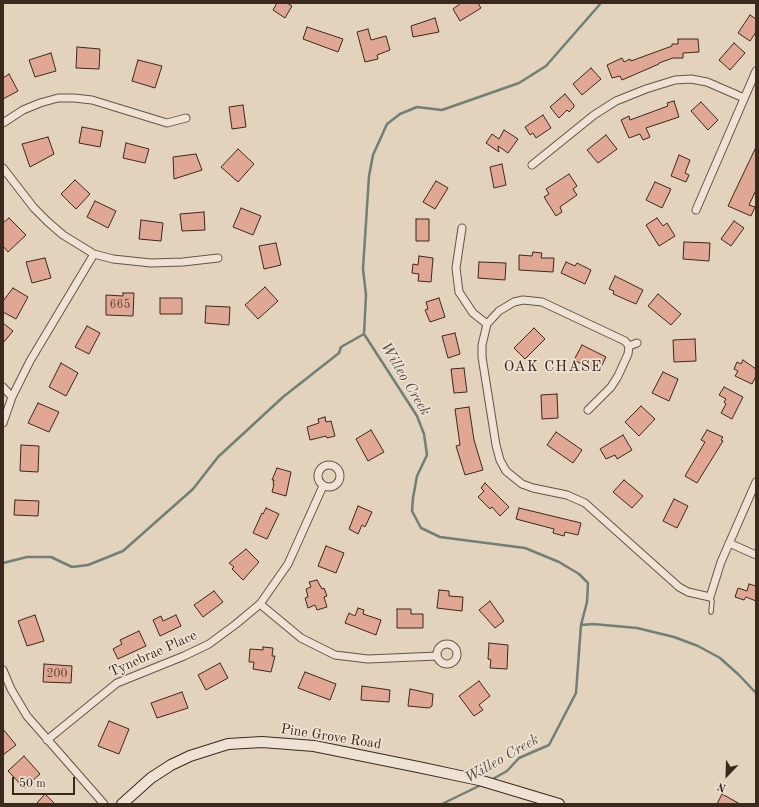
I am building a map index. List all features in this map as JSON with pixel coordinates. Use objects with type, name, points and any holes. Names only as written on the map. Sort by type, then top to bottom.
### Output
[{"type":"main road","name":"Pine Grove Road","points":[[122,804],[151,778],[171,765],[190,756],[228,744],[262,742],[295,744],[418,767],[478,780],[560,804]]},
{"type":"street","points":[[696,210],[756,71]]},
{"type":"street","points":[[532,165],[594,115],[616,101],[646,89],[675,80],[691,78],[708,82],[744,98]]},
{"type":"street","points":[[3,123],[23,110],[58,98],[92,100],[167,123],[186,118]]},
{"type":"street","points":[[3,168],[29,202],[48,222],[63,235],[94,254],[113,259],[151,263],[183,262],[218,258]]},
{"type":"street","points":[[462,228],[456,268],[459,292],[473,313],[487,324]]},
{"type":"street","points":[[3,423],[12,397],[30,361],[94,254]]},
{"type":"street","points":[[588,410],[610,387],[618,376],[628,354],[629,346],[625,341],[551,305],[538,301],[523,300],[514,302],[499,311],[487,324],[482,345],[482,357],[496,445],[500,460],[506,471],[522,484],[533,488],[567,495],[585,504],[679,587],[688,592],[710,597],[715,577],[756,482]]},
{"type":"street","points":[[629,346],[638,344]]},
{"type":"street","points":[[3,387],[12,397]]},
{"type":"street","name":"Tynebrae Place","points":[[47,740],[117,683],[184,656],[209,644],[260,604],[288,564],[324,486]]},
{"type":"street","points":[[729,543],[756,555]]},
{"type":"street","points":[[260,604],[301,638],[335,654],[368,659],[437,656]]},
{"type":"street","points":[[3,670],[11,689],[27,716],[104,804]]},
{"type":"lane","points":[[710,597],[712,601],[711,612]]},
{"type":"building","points":[[277,3],[287,3],[292,6],[285,18],[273,10]]},
{"type":"building","points":[[461,3],[478,3],[481,8],[460,21],[453,9]]},
{"type":"building","points":[[750,15],[756,19],[756,32],[750,41],[738,33]]},
{"type":"building","points":[[435,18],[439,32],[413,37],[411,26]]},
{"type":"building","points":[[307,27],[343,39],[338,52],[303,39]]},
{"type":"building","points":[[368,29],[371,40],[386,36],[390,50],[377,55],[378,59],[365,62],[357,32]]},
{"type":"building","points":[[678,39],[698,39],[699,52],[683,53],[683,58],[673,58],[659,63],[622,80],[620,76],[612,78],[607,65],[622,58],[624,62],[630,59],[631,61],[672,46],[672,44],[678,44]]},
{"type":"building","points":[[734,43],[745,53],[730,70],[719,60]]},
{"type":"building","points":[[77,47],[100,49],[99,69],[76,68]]},
{"type":"building","points":[[51,53],[56,71],[35,77],[29,60]]},
{"type":"building","points":[[138,60],[162,66],[155,88],[132,81]]},
{"type":"building","points":[[591,68],[601,79],[582,95],[573,84]]},
{"type":"building","points":[[9,74],[18,91],[3,99],[3,78]]},
{"type":"building","points":[[565,94],[574,107],[569,112],[567,110],[559,118],[550,107]]},
{"type":"building","points":[[674,101],[679,117],[646,128],[650,137],[643,140],[640,134],[629,138],[621,120],[629,116],[630,120],[668,106],[667,103]]},
{"type":"building","points":[[701,102],[718,120],[708,130],[691,111]]},
{"type":"building","points":[[243,105],[246,127],[232,129],[229,107]]},
{"type":"building","points":[[543,115],[551,128],[536,138],[533,133],[530,135],[525,127]]},
{"type":"building","points":[[82,127],[103,131],[100,147],[79,143]]},
{"type":"building","points":[[504,130],[518,139],[508,153],[498,146],[499,152],[486,143],[492,134],[499,139]]},
{"type":"building","points":[[606,135],[617,149],[598,163],[587,150]]},
{"type":"building","points":[[48,137],[54,154],[30,167],[22,144]]},
{"type":"building","points":[[126,143],[149,149],[145,163],[123,158]]},
{"type":"building","points":[[756,147],[756,190],[749,205],[755,207],[751,216],[728,206]]},
{"type":"building","points":[[238,149],[254,164],[238,182],[221,167]]},
{"type":"building","points":[[196,154],[202,170],[174,179],[173,157]]},
{"type":"building","points":[[679,155],[690,160],[685,173],[689,175],[686,182],[671,176]]},
{"type":"building","points":[[502,164],[506,185],[494,188],[490,167]]},
{"type":"building","points":[[569,174],[577,186],[573,189],[577,195],[560,207],[562,212],[556,216],[544,197],[549,194],[546,189]]},
{"type":"building","points":[[75,180],[90,194],[76,209],[61,194]]},
{"type":"building","points":[[436,181],[448,188],[435,209],[423,202]]},
{"type":"building","points":[[655,182],[671,189],[662,208],[646,200]]},
{"type":"building","points":[[95,201],[116,211],[108,228],[87,217]]},
{"type":"building","points":[[241,208],[261,216],[253,235],[233,227]]},
{"type":"building","points":[[204,212],[205,230],[182,231],[180,214]]},
{"type":"building","points":[[9,218],[26,235],[8,252],[3,246],[3,223]]},
{"type":"building","points":[[657,218],[663,226],[667,223],[675,236],[659,246],[646,225]]},
{"type":"building","points":[[416,219],[429,219],[429,241],[416,241]]},
{"type":"building","points":[[141,220],[163,223],[161,241],[139,239]]},
{"type":"building","points":[[734,221],[744,228],[731,246],[721,239]]},
{"type":"building","points":[[684,242],[710,243],[709,261],[683,259]]},
{"type":"building","points":[[276,243],[281,265],[264,269],[259,246]]},
{"type":"building","points":[[533,252],[542,253],[541,258],[554,258],[553,272],[519,270],[519,255],[532,256]]},
{"type":"building","points":[[419,256],[433,258],[431,282],[418,281],[419,274],[412,273],[413,264],[418,265]]},
{"type":"building","points":[[45,258],[51,278],[32,283],[26,262]]},
{"type":"building","points":[[479,262],[506,263],[505,280],[478,278]]},
{"type":"building","points":[[566,262],[575,266],[577,263],[591,270],[585,284],[561,273]]},
{"type":"building","points":[[615,276],[643,290],[636,304],[613,294],[614,291],[609,289]]},
{"type":"building","points":[[265,287],[278,301],[258,319],[245,305]]},
{"type":"building","points":[[13,288],[28,297],[16,319],[3,312],[3,301]]},
{"type":"building","points":[[123,293],[134,293],[133,316],[106,315],[106,295],[123,296]]},
{"type":"building","points":[[658,294],[681,314],[671,325],[648,306]]},
{"type":"building","points":[[160,298],[182,298],[182,314],[160,314]]},
{"type":"building","points":[[439,298],[445,317],[430,322],[425,310],[428,309],[426,302]]},
{"type":"building","points":[[206,306],[230,307],[229,325],[205,323]]},
{"type":"building","points":[[3,323],[13,331],[3,343]]},
{"type":"building","points":[[87,326],[100,333],[89,354],[75,347]]},
{"type":"building","points":[[534,328],[545,339],[525,359],[514,348]]},
{"type":"building","points":[[455,333],[460,354],[448,358],[442,336]]},
{"type":"building","points":[[695,339],[696,361],[674,362],[673,340]]},
{"type":"building","points":[[582,345],[606,357],[600,369],[595,367],[593,370],[574,360]]},
{"type":"building","points":[[743,360],[756,369],[756,376],[752,384],[735,376],[738,371],[734,369],[737,362],[741,364]]},
{"type":"building","points":[[61,363],[78,373],[66,396],[49,387]]},
{"type":"building","points":[[464,368],[467,392],[454,393],[451,369]]},
{"type":"building","points":[[663,372],[678,379],[669,401],[652,393]]},
{"type":"building","points":[[724,387],[743,397],[732,419],[721,413],[726,404],[724,402],[726,399],[719,395]]},
{"type":"building","points":[[557,394],[558,418],[542,419],[541,395]]},
{"type":"building","points":[[38,403],[59,412],[49,432],[28,423]]},
{"type":"building","points":[[641,406],[655,419],[639,436],[625,422]]},
{"type":"building","points":[[469,407],[474,440],[483,470],[465,475],[456,446],[460,445],[455,409]]},
{"type":"building","points":[[325,417],[326,422],[331,421],[335,436],[327,438],[326,436],[310,440],[307,427],[319,423],[318,419]]},
{"type":"building","points":[[371,430],[384,452],[368,461],[356,439]]},
{"type":"building","points":[[707,430],[723,437],[721,440],[723,441],[697,483],[685,476],[705,442],[701,440]]},
{"type":"building","points":[[556,432],[582,450],[573,463],[547,445]]},
{"type":"building","points":[[623,435],[632,450],[617,459],[615,455],[606,459],[600,449]]},
{"type":"building","points":[[21,445],[39,446],[38,472],[20,471]]},
{"type":"building","points":[[277,468],[291,472],[286,496],[272,492],[274,480],[272,480]]},
{"type":"building","points":[[624,480],[643,496],[632,508],[613,492]]},
{"type":"building","points":[[485,483],[509,507],[500,516],[492,507],[490,509],[478,497],[484,491],[481,488]]},
{"type":"building","points":[[674,499],[688,506],[677,528],[663,521]]},
{"type":"building","points":[[15,500],[39,501],[38,516],[14,515]]},
{"type":"building","points":[[358,506],[372,512],[365,527],[362,525],[358,534],[349,529]]},
{"type":"building","points":[[266,508],[279,514],[267,539],[253,533],[262,513],[263,514]]},
{"type":"building","points":[[519,508],[581,523],[578,535],[565,532],[564,536],[553,533],[554,529],[516,519]]},
{"type":"building","points":[[326,546],[344,553],[336,573],[318,566]]},
{"type":"building","points":[[246,549],[259,562],[243,580],[232,569],[234,567],[229,563]]},
{"type":"building","points":[[317,580],[322,589],[324,588],[327,596],[324,597],[327,607],[317,610],[315,605],[308,608],[305,598],[308,597],[306,589],[311,587],[309,582]]},
{"type":"building","points":[[749,584],[756,586],[756,601],[746,597],[744,600],[735,597],[738,588],[747,591]]},
{"type":"building","points":[[439,590],[449,591],[449,596],[463,597],[462,611],[437,608]]},
{"type":"building","points":[[214,591],[223,602],[203,617],[194,605]]},
{"type":"building","points":[[490,601],[504,621],[495,628],[479,610]]},
{"type":"building","points":[[358,608],[364,610],[363,614],[381,620],[376,635],[345,623],[349,613],[355,616]]},
{"type":"building","points":[[397,609],[411,609],[411,614],[423,614],[423,628],[397,628]]},
{"type":"building","points":[[35,615],[44,641],[27,646],[18,621]]},
{"type":"building","points":[[176,615],[181,626],[160,636],[153,620],[161,616],[163,621]]},
{"type":"building","points":[[139,631],[146,646],[118,659],[113,649],[122,644],[120,640]]},
{"type":"building","points":[[489,643],[508,645],[507,669],[490,668],[491,660],[488,659]]},
{"type":"building","points":[[263,647],[273,648],[272,656],[275,656],[271,672],[253,669],[254,662],[249,662],[250,649],[263,650]]},
{"type":"building","points":[[220,663],[228,678],[206,690],[198,675]]},
{"type":"building","points":[[44,664],[72,666],[71,683],[43,682]]},
{"type":"building","points":[[305,672],[336,684],[330,700],[298,688]]},
{"type":"building","points":[[479,681],[490,696],[479,705],[483,710],[474,716],[459,696]]},
{"type":"building","points":[[362,686],[390,690],[389,702],[361,700]]},
{"type":"building","points":[[410,689],[433,694],[432,706],[429,708],[408,706]]},
{"type":"building","points":[[182,692],[188,708],[157,718],[151,703]]},
{"type":"building","points":[[109,721],[129,729],[119,754],[98,746]]},
{"type":"building","points":[[3,729],[16,745],[3,755]]},
{"type":"building","points":[[24,756],[40,774],[24,788],[8,771]]},
{"type":"building","points":[[45,794],[55,804],[36,804]]},
{"type":"building","points":[[722,794],[740,804],[717,804]]},
{"type":"waterway","name":"Willeo Creek","points":[[491,780],[507,771],[519,758],[549,745],[576,693],[581,625],[587,602],[588,583],[579,574],[559,562],[525,548],[440,537],[421,528],[412,511],[417,476],[427,455],[424,434],[417,416],[364,334],[366,295],[363,269],[369,176],[373,155],[387,124],[400,114],[417,107],[442,110],[519,83],[546,66],[601,3]]},
{"type":"waterway","points":[[3,563],[27,557],[51,557],[72,567],[88,565],[123,551],[193,489],[218,457],[283,397],[339,353],[341,347],[364,334]]},
{"type":"waterway","points":[[581,625],[593,624],[637,628],[674,637],[698,646],[720,658],[756,693]]},
{"type":"waterway","name":"Willeo Creek","points":[[442,804],[483,784]]},
{"type":"district","name":"OAK CHASE","points":[[553,367]]}]
